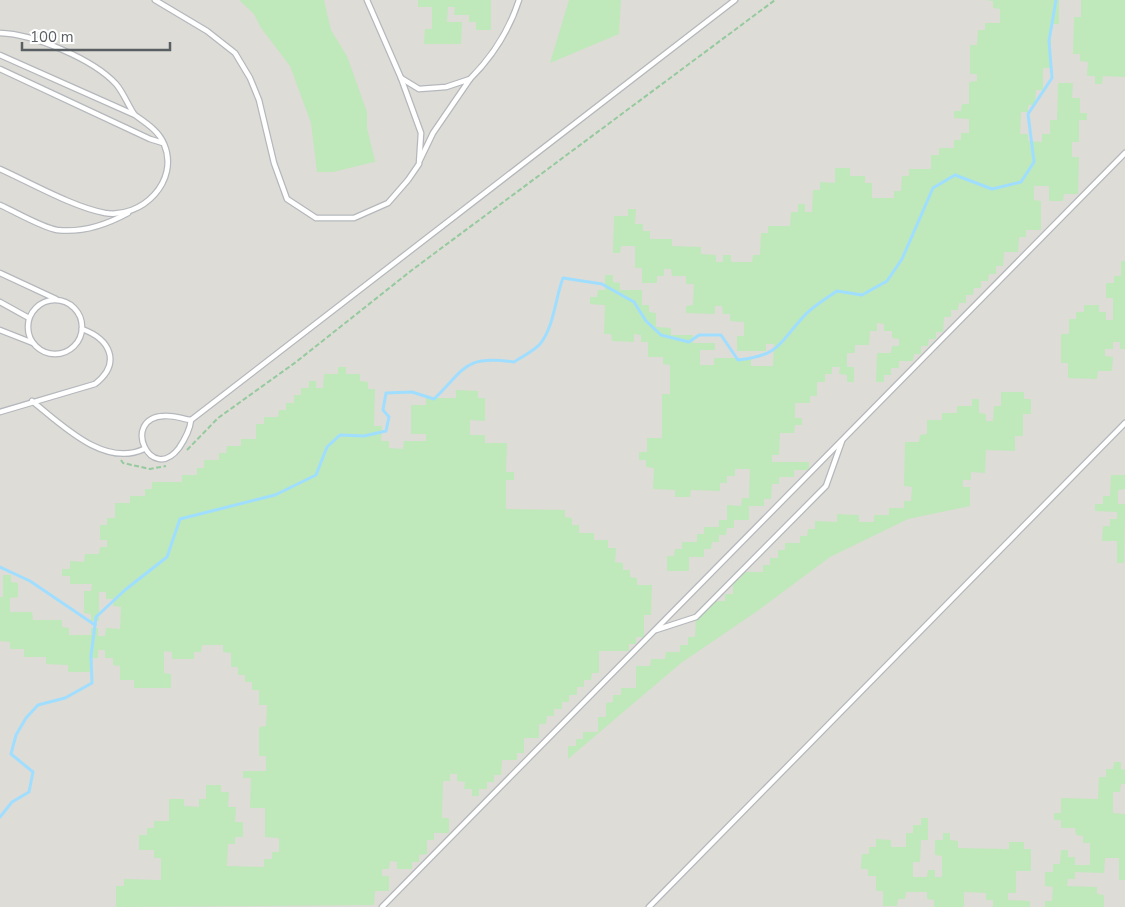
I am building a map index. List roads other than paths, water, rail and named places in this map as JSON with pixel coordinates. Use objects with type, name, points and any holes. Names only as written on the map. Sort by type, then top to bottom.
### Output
[{"type":"lane","points":[[155,0],[207,31],[235,53],[259,100],[274,163],[287,199],[316,218],[354,218],[388,203],[408,180],[433,133],[470,79],[498,46],[513,18],[519,0]]},
{"type":"lane","points":[[367,0],[401,78],[421,133],[418,164]]},
{"type":"lane","points":[[191,420],[164,416],[152,419],[143,428],[141,439],[144,449],[150,456],[162,458],[172,456],[186,438],[191,420],[735,0]]},
{"type":"lane","points":[[0,33],[14,33],[42,42],[95,67],[116,85],[135,115]]},
{"type":"lane","points":[[0,55],[135,115],[152,126],[164,144],[168,166],[160,187],[148,203],[108,224],[83,230],[56,230],[0,205]]},
{"type":"lane","points":[[0,69],[164,144]]},
{"type":"lane","points":[[401,78],[418,88],[446,87],[470,79]]},
{"type":"lane","points":[[382,907],[1125,153]]},
{"type":"lane","points":[[0,169],[82,206],[106,213],[128,213]]},
{"type":"lane","points":[[0,273],[75,310],[82,329],[74,347],[62,353],[49,354],[33,343],[0,330]]},
{"type":"lane","points":[[33,343],[28,331],[29,318],[41,304],[59,301]]},
{"type":"lane","points":[[0,302],[29,318]]},
{"type":"lane","points":[[0,412],[32,401],[95,384],[107,375],[112,362],[107,347],[94,334],[82,329]]},
{"type":"lane","points":[[32,401],[91,444],[118,455],[133,454],[144,449]]},
{"type":"lane","points":[[649,907],[1125,423]]},
{"type":"lane","points":[[654,631],[696,617],[826,486],[843,439]]},
{"type":"waterway","points":[[0,817],[12,802],[29,792],[33,772],[11,754],[16,735],[26,718],[38,705],[65,698],[92,683],[91,656],[96,617],[125,590],[167,557],[180,519],[275,495],[316,475],[327,447],[340,435],[364,436],[386,431],[389,417],[383,410],[386,393],[412,392],[434,399],[460,372],[475,362],[485,360],[514,362],[527,354],[540,344],[545,337],[563,278],[602,284],[634,302],[646,321],[661,335],[689,342],[699,335],[721,335],[738,360],[752,358],[772,351],[810,311],[837,291],[862,295],[887,281],[902,259],[933,188],[955,175],[992,189],[1021,182],[1034,162],[1028,114],[1052,78],[1049,41],[1056,0]]},
{"type":"waterway","points":[[0,567],[30,581],[95,625]]}]
